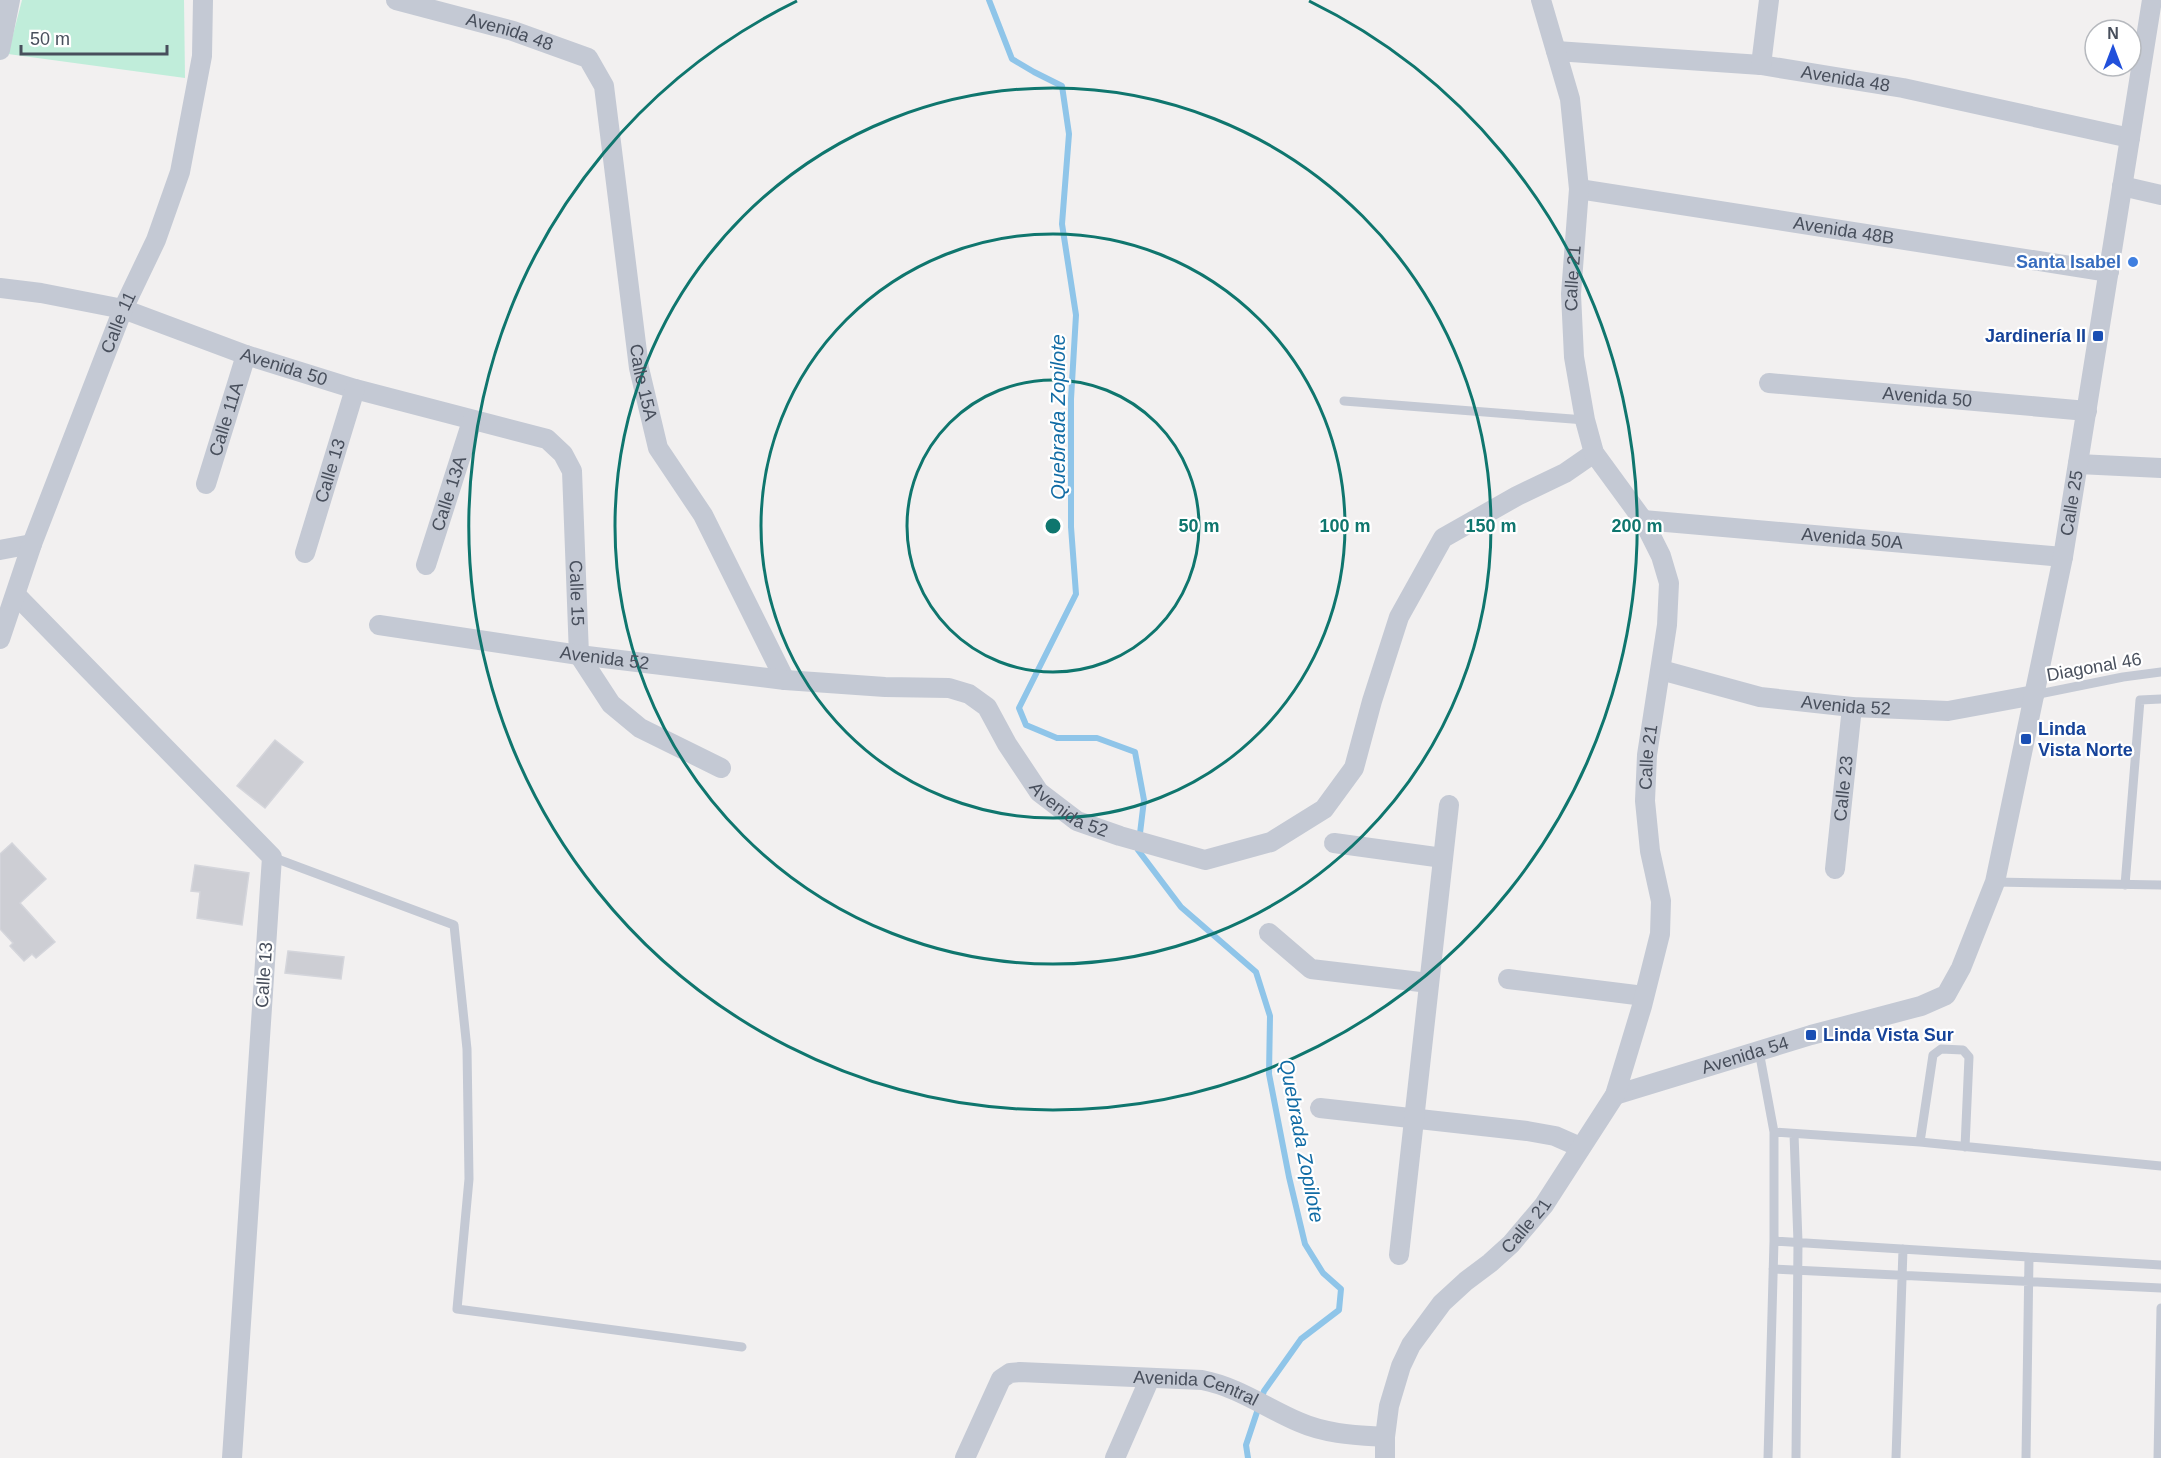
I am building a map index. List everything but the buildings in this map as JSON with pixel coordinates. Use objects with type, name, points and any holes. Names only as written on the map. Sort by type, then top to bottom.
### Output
[{"type":"street","points":[[0,50],[9,0]]},
{"type":"street","name":"Calle 11","points":[[0,639],[32,544],[123,309],[156,240],[180,172],[202,56],[203,0]]},
{"type":"street","name":"Avenida 48","points":[[396,0],[513,31],[588,58]]},
{"type":"street","name":"Calle 21","points":[[1385,1458],[1384,1437],[1389,1406],[1401,1366],[1411,1345],[1442,1303],[1511,1244],[1544,1205],[1615,1095],[1660,934],[1660,902],[1650,851],[1645,801],[1647,755],[1667,626],[1669,583],[1662,556],[1643,520],[1594,453],[1585,420],[1574,357],[1571,294],[1579,189],[1570,99],[1541,0]]},
{"type":"street","points":[[1761,65],[1769,0]]},
{"type":"street","name":"Calle 25","points":[[1946,995],[1976,935],[1995,882],[2063,557],[2152,0]]},
{"type":"street","name":"Avenida 48","points":[[1556,51],[1761,65],[1904,88],[2130,138]]},
{"type":"street","name":"Calle 15A","points":[[588,58],[604,86],[639,368],[658,448],[703,515],[785,680]]},
{"type":"street","points":[[2122,186],[2161,195]]},
{"type":"street","name":"Avenida 48B","points":[[1579,189],[2109,272]]},
{"type":"street","name":"Avenida 50","points":[[0,288],[41,293],[123,309],[246,355],[355,388],[547,439],[563,454]]},
{"type":"street","name":"Calle 11A","points":[[206,484],[246,355]]},
{"type":"street","name":"Avenida 50","points":[[1768,383],[2086,411]]},
{"type":"street","name":"Calle 13","points":[[305,553],[355,388]]},
{"type":"street","name":"Calle 13A","points":[[426,565],[472,420]]},
{"type":"street","name":"Avenida 52","points":[[379,626],[579,656],[785,680],[885,687],[949,688],[969,694],[987,707],[1007,744],[1039,792],[1077,821],[1120,837],[1205,860],[1271,842],[1324,809],[1354,768],[1372,701],[1399,617],[1443,538],[1517,495],[1565,473],[1594,453]]},
{"type":"street","name":"Calle 15","points":[[563,454],[572,471],[579,656]]},
{"type":"street","points":[[2078,464],[2161,468]]},
{"type":"street","name":"Avenida 50A","points":[[1643,520],[2063,557]]},
{"type":"street","points":[[0,550],[32,544]]},
{"type":"street","points":[[16,595],[272,857]]},
{"type":"street","points":[[579,656],[611,704],[640,728],[721,768]]},
{"type":"street","name":"Avenida 52","points":[[1661,670],[1760,697],[1852,706],[1948,711],[2034,695]]},
{"type":"street","name":"Calle 23","points":[[1834,869],[1852,706]]},
{"type":"street","points":[[1399,1255],[1449,805]]},
{"type":"street","points":[[1334,843],[1443,858]]},
{"type":"street","name":"Calle 13","points":[[232,1458],[272,857]]},
{"type":"street","points":[[1269,933],[1311,969],[1429,983]]},
{"type":"street","points":[[1508,979],[1644,996]]},
{"type":"street","name":"Avenida 54","points":[[1615,1095],[1759,1051],[1921,1006],[1946,995]]},
{"type":"street","points":[[1320,1108],[1527,1131],[1555,1136],[1580,1147]]},
{"type":"street","name":"Avenida Central","points":[[965,1458],[1001,1380],[1010,1373],[1020,1372],[1202,1380],[1237,1390],[1299,1422],[1325,1431],[1384,1437]]},
{"type":"street","points":[[1115,1458],[1150,1378]]},
{"type":"lane","points":[[1344,401],[1585,420]]},
{"type":"lane","name":"Diagonal 46","points":[[2034,695],[2123,677],[2161,672]]},
{"type":"lane","points":[[2125,885],[2140,700],[2161,699]]},
{"type":"lane","points":[[272,857],[454,925],[467,1050],[469,1179],[457,1309],[742,1347]]},
{"type":"lane","points":[[1995,882],[2161,885]]},
{"type":"lane","points":[[1920,1142],[1933,1055],[1941,1049],[1963,1050],[1969,1057],[1965,1147]]},
{"type":"lane","points":[[1759,1051],[1774,1132],[1774,1241],[1768,1458]]},
{"type":"lane","points":[[1774,1132],[1920,1142],[2161,1166]]},
{"type":"lane","points":[[1794,1134],[1798,1242],[1796,1458]]},
{"type":"lane","points":[[1774,1241],[2161,1265]]},
{"type":"lane","points":[[1896,1458],[1903,1249]]},
{"type":"lane","points":[[2026,1458],[2030,1257]]},
{"type":"lane","points":[[1773,1269],[2161,1288]]},
{"type":"lane","points":[[2158,1458],[2161,1308]]},
{"type":"green space","points":[[22,0],[184,0],[185,78],[8,54]]},
{"type":"waterway","name":"Quebrada Zopilote","points":[[989,0],[1012,59],[1062,86],[1069,134],[1062,224],[1076,315],[1071,399],[1071,527],[1076,594],[1019,708],[1026,725],[1057,738],[1097,738],[1135,752],[1144,800],[1138,850],[1181,907],[1256,972],[1270,1016],[1269,1074],[1305,1244],[1323,1273],[1341,1289],[1339,1310],[1301,1339],[1264,1391],[1246,1445],[1248,1458]]},
{"type":"place","name":"Santa Isabel","points":[[2133,262]]},
{"type":"place","name":"Jardinería II","points":[[2098,336]]},
{"type":"place","name":"Linda Vista Norte","points":[[2026,739]]},
{"type":"place","name":"Linda Vista Sur","points":[[1811,1035]]}]
